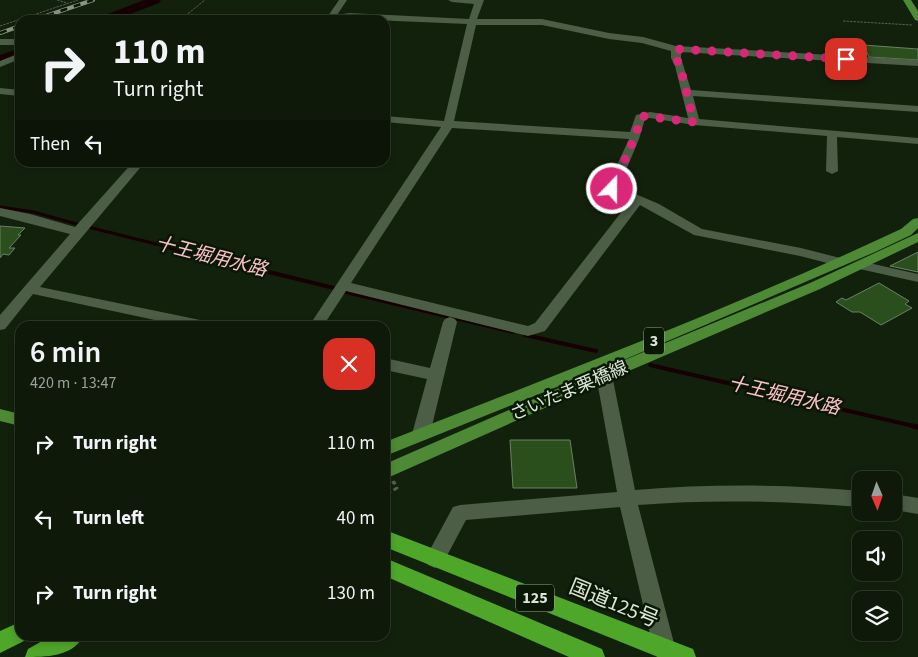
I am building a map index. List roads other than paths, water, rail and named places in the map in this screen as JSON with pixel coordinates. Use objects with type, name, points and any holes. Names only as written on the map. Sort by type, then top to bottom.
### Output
[{"type":"highway","name":"国道125号","points":[[390,540],[685,657]]},
{"type":"highway","name":"125","points":[[390,569],[594,657]]},
{"type":"highway","points":[[0,643],[15,635]]},
{"type":"highway","points":[[36,657],[63,641]]},
{"type":"main road","points":[[907,0],[917,22]]},
{"type":"main road","points":[[915,0],[918,5]]},
{"type":"main road","name":"さいたま栗橋線","points":[[390,470],[860,265],[914,232],[918,222]]},
{"type":"main road","name":"さいたま栗橋線","points":[[390,448],[420,434],[608,360],[914,232]]},
{"type":"main road","points":[[0,415],[15,419]]},
{"type":"street","points":[[332,15],[343,0]]},
{"type":"street","points":[[319,321],[448,125],[472,22],[480,1],[452,0]]},
{"type":"street","points":[[390,17],[554,24],[609,36],[643,40],[676,49],[918,63]]},
{"type":"street","points":[[0,42],[15,42]]},
{"type":"street","points":[[676,49],[676,58],[688,93],[694,122]]},
{"type":"street","points":[[0,64],[15,58]]},
{"type":"street","points":[[0,92],[15,93]]},
{"type":"street","points":[[688,93],[918,110]]},
{"type":"street","points":[[839,262],[801,252],[699,232],[638,199],[612,189],[642,116],[918,141]]},
{"type":"street","points":[[390,119],[448,125],[635,136]]},
{"type":"street","points":[[832,133],[832,171]]},
{"type":"street","points":[[0,325],[136,167]]},
{"type":"street","points":[[343,286],[528,331],[540,327],[638,199]]},
{"type":"street","points":[[0,212],[26,217],[78,232]]},
{"type":"street","points":[[860,265],[918,278]]},
{"type":"street","points":[[29,289],[157,321]]},
{"type":"street","points":[[420,434],[450,322]]},
{"type":"street","points":[[390,365],[436,375]]},
{"type":"street","points":[[604,375],[627,498],[665,650]]},
{"type":"street","points":[[435,559],[460,513],[692,493],[774,493],[852,498]]},
{"type":"street","points":[[902,503],[918,506]]},
{"type":"waterway","points":[[117,15],[155,0]]},
{"type":"waterway","points":[[0,60],[15,54]]},
{"type":"waterway","name":"十王堀用水路","points":[[0,207],[34,212],[80,225]]},
{"type":"waterway","name":"十王堀用水路","points":[[88,227],[172,248]]},
{"type":"waterway","name":"十王堀用水路","points":[[167,247],[334,288]]},
{"type":"waterway","name":"十王堀用水路","points":[[342,291],[513,332]]},
{"type":"waterway","name":"十王堀用水路","points":[[525,335],[596,351]]},
{"type":"waterway","name":"十王堀用水路","points":[[650,365],[918,427],[913,426]]},
{"type":"railway","points":[[49,15],[93,0]]},
{"type":"railway","points":[[0,33],[15,28]]}]
